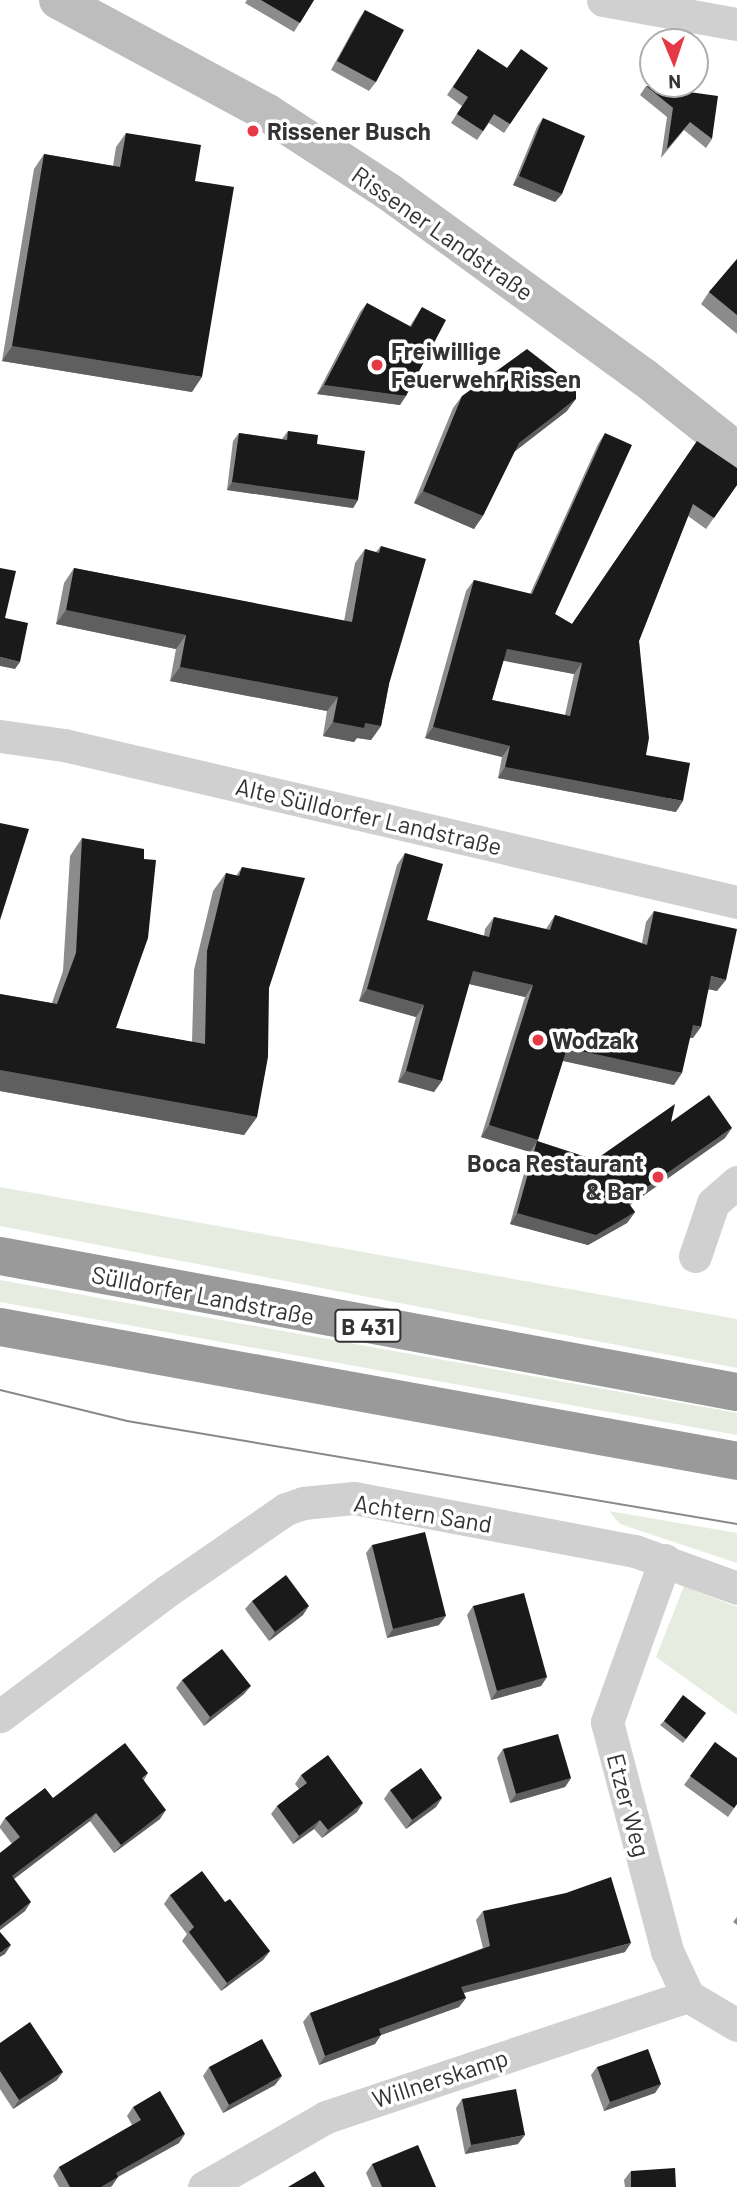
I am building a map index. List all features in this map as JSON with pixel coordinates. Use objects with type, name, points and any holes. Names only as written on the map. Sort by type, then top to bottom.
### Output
[{"type":"highway","name":"Sülldorfer Landstraße","points":[[0,1256],[737,1392]]},
{"type":"highway","points":[[0,1327],[737,1461]]},
{"type":"street","points":[[603,0],[737,24]]},
{"type":"street","name":"Rissener Landstraße","points":[[75,4],[267,112],[389,192],[645,377],[737,451]]},
{"type":"street","name":"Alte Sülldorfer Landstraße","points":[[0,736],[64,745],[737,902]]},
{"type":"street","points":[[695,1256],[713,1203],[737,1182]]},
{"type":"street","name":"Achtern Sand","points":[[0,1716],[167,1591],[286,1509],[303,1503],[354,1498],[635,1551],[737,1587]]},
{"type":"street","name":"Etzer Weg","points":[[665,1560],[607,1722],[667,1951],[688,1996]]},
{"type":"street","points":[[688,1996],[737,2025]]},
{"type":"street","name":"Willnerskamp","points":[[204,2187],[326,2117],[688,1996]]},
{"type":"shaded area","points":[[0,1187],[737,1319],[737,1368],[0,1226]]},
{"type":"shaded area","points":[[0,1280],[737,1413],[737,1435],[0,1302]]},
{"type":"shaded area","points":[[609,1511],[737,1533],[737,1563],[620,1524]]},
{"type":"shaded area","points":[[684,1586],[737,1607],[737,1715],[656,1657]]},
{"type":"building","points":[[261,0],[314,0],[300,23]]},
{"type":"building","points":[[365,10],[404,30],[376,82],[337,61]]},
{"type":"building","points":[[478,49],[507,68],[521,49],[548,68],[510,124],[494,114],[483,131],[457,114],[468,97],[453,87]]},
{"type":"building","points":[[718,96],[712,139],[690,122],[667,149],[673,108],[661,98]]},
{"type":"building","points":[[543,118],[585,136],[562,194],[519,176]]},
{"type":"building","points":[[126,133],[201,145],[195,181],[234,187],[202,377],[12,346],[44,154],[120,167]]},
{"type":"building","points":[[737,259],[737,315],[709,292]]},
{"type":"building","name":"Freiwillige Feuerwehr Rissen","points":[[367,303],[411,327],[422,307],[446,320],[406,396],[324,385]]},
{"type":"building","points":[[527,349],[576,387],[576,399],[519,443],[483,516],[423,491],[462,396]]},
{"type":"building","points":[[288,431],[318,435],[317,444],[365,451],[358,500],[232,482],[239,433],[287,440]]},
{"type":"building","points":[[605,433],[632,445],[555,614],[572,624],[697,441],[737,468],[737,485],[714,518],[693,504],[639,641],[649,738],[646,755],[690,763],[683,801],[505,767],[510,746],[433,727],[474,580],[532,594]],"holes":[[[507,649],[582,663],[570,716],[492,700]]]},
{"type":"building","points":[[381,546],[426,559],[389,684],[381,726],[365,723],[364,728],[333,722],[338,697],[180,667],[186,635],[66,610],[74,568],[352,622],[365,549],[379,553]]},
{"type":"building","points":[[0,568],[16,571],[5,618],[28,623],[20,662],[0,657]]},
{"type":"building","points":[[0,823],[29,829],[0,920]]},
{"type":"building","points":[[82,838],[144,849],[144,859],[156,860],[148,938],[116,1028],[205,1044],[207,951],[226,873],[239,876],[242,867],[305,878],[269,988],[268,1057],[257,1117],[0,1070],[0,994],[57,1004],[76,953]]},
{"type":"building","points":[[405,853],[443,864],[427,920],[489,937],[494,917],[550,930],[555,915],[647,945],[654,911],[737,929],[726,980],[711,976],[701,1027],[693,1025],[682,1073],[567,1048],[538,1140],[489,1125],[533,985],[473,971],[442,1081],[406,1071],[424,1005],[367,989]]},
{"type":"building","points":[[709,1095],[732,1128],[627,1201],[635,1212],[596,1235],[517,1213],[537,1141],[595,1160],[675,1104],[671,1122]]},
{"type":"building","points":[[425,1532],[446,1616],[393,1629],[372,1545]]},
{"type":"building","points":[[286,1575],[309,1606],[275,1632],[252,1601]]},
{"type":"building","points":[[524,1593],[547,1677],[497,1691],[473,1606]]},
{"type":"building","points":[[222,1649],[251,1686],[210,1717],[182,1680]]},
{"type":"building","points":[[683,1695],[706,1713],[686,1739],[664,1721]]},
{"type":"building","points":[[558,1734],[571,1778],[516,1794],[503,1749]]},
{"type":"building","points":[[715,1742],[737,1758],[737,1804],[734,1808],[690,1776]]},
{"type":"building","points":[[125,1743],[148,1773],[142,1778],[166,1810],[121,1845],[96,1813],[12,1876],[31,1902],[0,1926],[0,1853],[20,1837],[5,1818],[45,1788],[53,1798]]},
{"type":"building","points":[[328,1755],[363,1803],[328,1830],[320,1820],[299,1836],[277,1806],[307,1783],[301,1775]]},
{"type":"building","points":[[421,1768],[442,1798],[412,1820],[390,1790]]},
{"type":"building","points":[[202,1871],[225,1902],[230,1899],[270,1951],[227,1983],[189,1932],[194,1927],[170,1895]]},
{"type":"building","points":[[611,1877],[631,1943],[461,1987],[466,1998],[379,2029],[381,2035],[325,2056],[310,2013],[490,1946],[483,1911],[566,1893]]},
{"type":"building","points":[[0,1932],[11,1945],[0,1953]]},
{"type":"building","points":[[30,2022],[63,2072],[19,2100],[0,2071],[0,2043]]},
{"type":"building","points":[[262,2039],[282,2076],[229,2105],[209,2067]]},
{"type":"building","points":[[648,2049],[661,2084],[610,2102],[597,2067]]},
{"type":"building","points":[[516,2089],[525,2135],[471,2145],[462,2099]]},
{"type":"building","points":[[160,2091],[185,2134],[116,2173],[118,2177],[101,2187],[70,2187],[59,2167],[141,2120],[133,2107]]},
{"type":"building","points":[[418,2145],[436,2187],[382,2187],[372,2164]]},
{"type":"building","points":[[675,2168],[676,2187],[631,2187],[631,2171]]},
{"type":"building","points":[[315,2171],[325,2187],[288,2187]]},
{"type":"tram line","points":[[0,1390],[127,1421],[737,1524]]},
{"type":"place","name":"Rissener Busch","points":[[253,131]]},
{"type":"place","name":"Freiwillige Feuerwehr Rissen","points":[[377,365]]},
{"type":"place","name":"Wodzak","points":[[538,1040]]},
{"type":"place","name":"Boca Restaurant & Bar","points":[[658,1177]]}]
